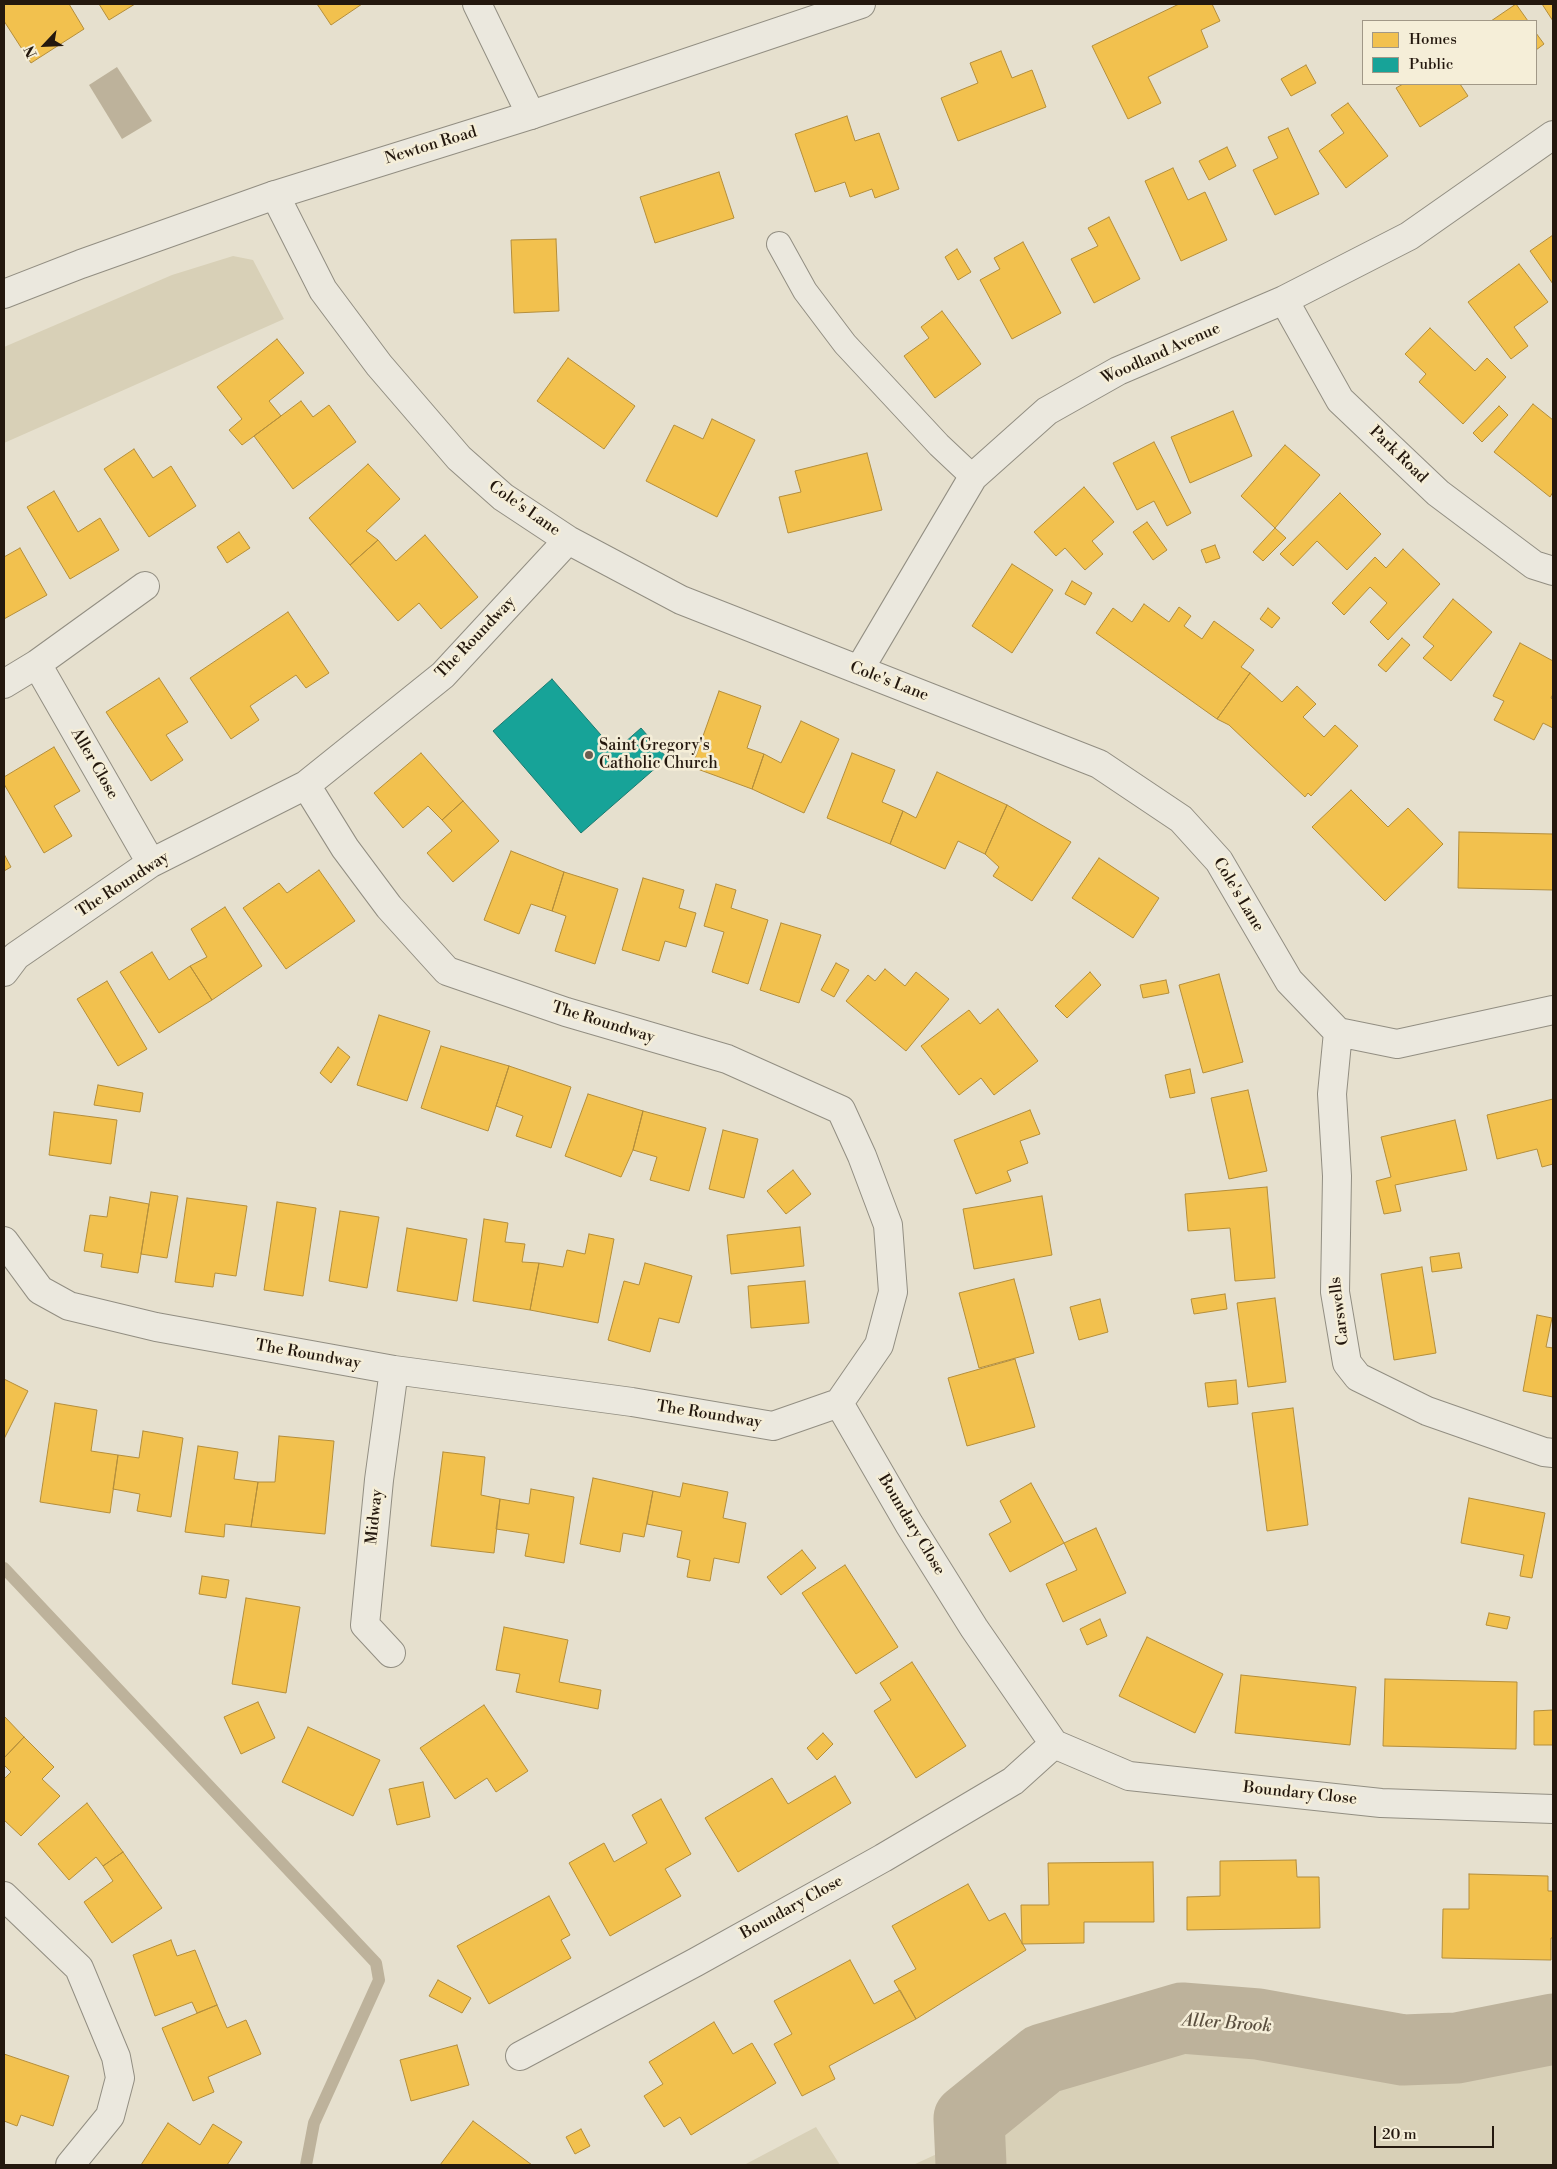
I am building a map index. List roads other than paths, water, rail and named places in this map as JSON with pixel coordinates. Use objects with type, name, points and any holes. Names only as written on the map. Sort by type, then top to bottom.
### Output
[{"type":"street","points":[[477,4],[531,115]]},
{"type":"street","name":"Newton Road","points":[[4,294],[80,264],[275,195],[531,115],[861,4]]},
{"type":"street","name":"Woodland Avenue","points":[[859,670],[973,477],[1047,411],[1118,371],[1284,300],[1409,236],[1553,135]]},
{"type":"street","name":"Cole's Lane","points":[[275,195],[323,290],[379,365],[459,458],[503,497],[568,540],[681,600],[1099,764],[1181,819],[1219,861],[1289,981],[1338,1032]]},
{"type":"street","name":"Park Road","points":[[1284,300],[1340,400],[1438,493],[1534,565],[1553,571]]},
{"type":"street","name":"The Roundway","points":[[4,972],[16,956],[151,863],[306,785],[443,675],[568,540]]},
{"type":"street","points":[[4,684],[37,664],[145,586]]},
{"type":"street","name":"Aller Close","points":[[37,664],[151,863]]},
{"type":"street","name":"The Roundway","points":[[4,1241],[40,1290],[69,1306],[156,1327],[394,1370],[632,1402],[773,1426],[839,1402],[878,1345],[893,1292],[888,1224],[862,1156],[841,1110],[727,1059],[566,1012],[447,971],[389,907],[345,848],[306,785]]},
{"type":"street","points":[[1338,1032],[1397,1044],[1553,1010]]},
{"type":"street","name":"Carswells","points":[[1338,1032],[1332,1094],[1337,1176],[1335,1292],[1347,1363],[1358,1378],[1427,1411],[1544,1452],[1553,1453]]},
{"type":"street","name":"Midway","points":[[391,1653],[365,1624],[379,1480],[394,1370]]},
{"type":"street","name":"Boundary Close","points":[[839,1402],[909,1524],[974,1628],[1054,1744],[1128,1776],[1381,1803],[1553,1809]]},
{"type":"street","name":"Boundary Close","points":[[520,2056],[696,1962],[883,1858],[1013,1781],[1054,1744]]},
{"type":"street","points":[[4,1896],[79,1968],[116,2057],[120,2078],[110,2116],[70,2165]]},
{"type":"lane","points":[[779,244],[805,290],[845,344],[939,446],[973,477]]},
{"type":"waterway","points":[[4,1568],[376,1963],[379,1980],[314,2123],[306,2165]]},
{"type":"waterway","name":"Aller Brook","points":[[971,2165],[969,2119],[1043,2059],[1182,2018],[1258,2024],[1403,2050],[1457,2048],[1553,2029]]},
{"type":"place","name":"Saint Gregory's Catholic Church","points":[[589,755]]}]
